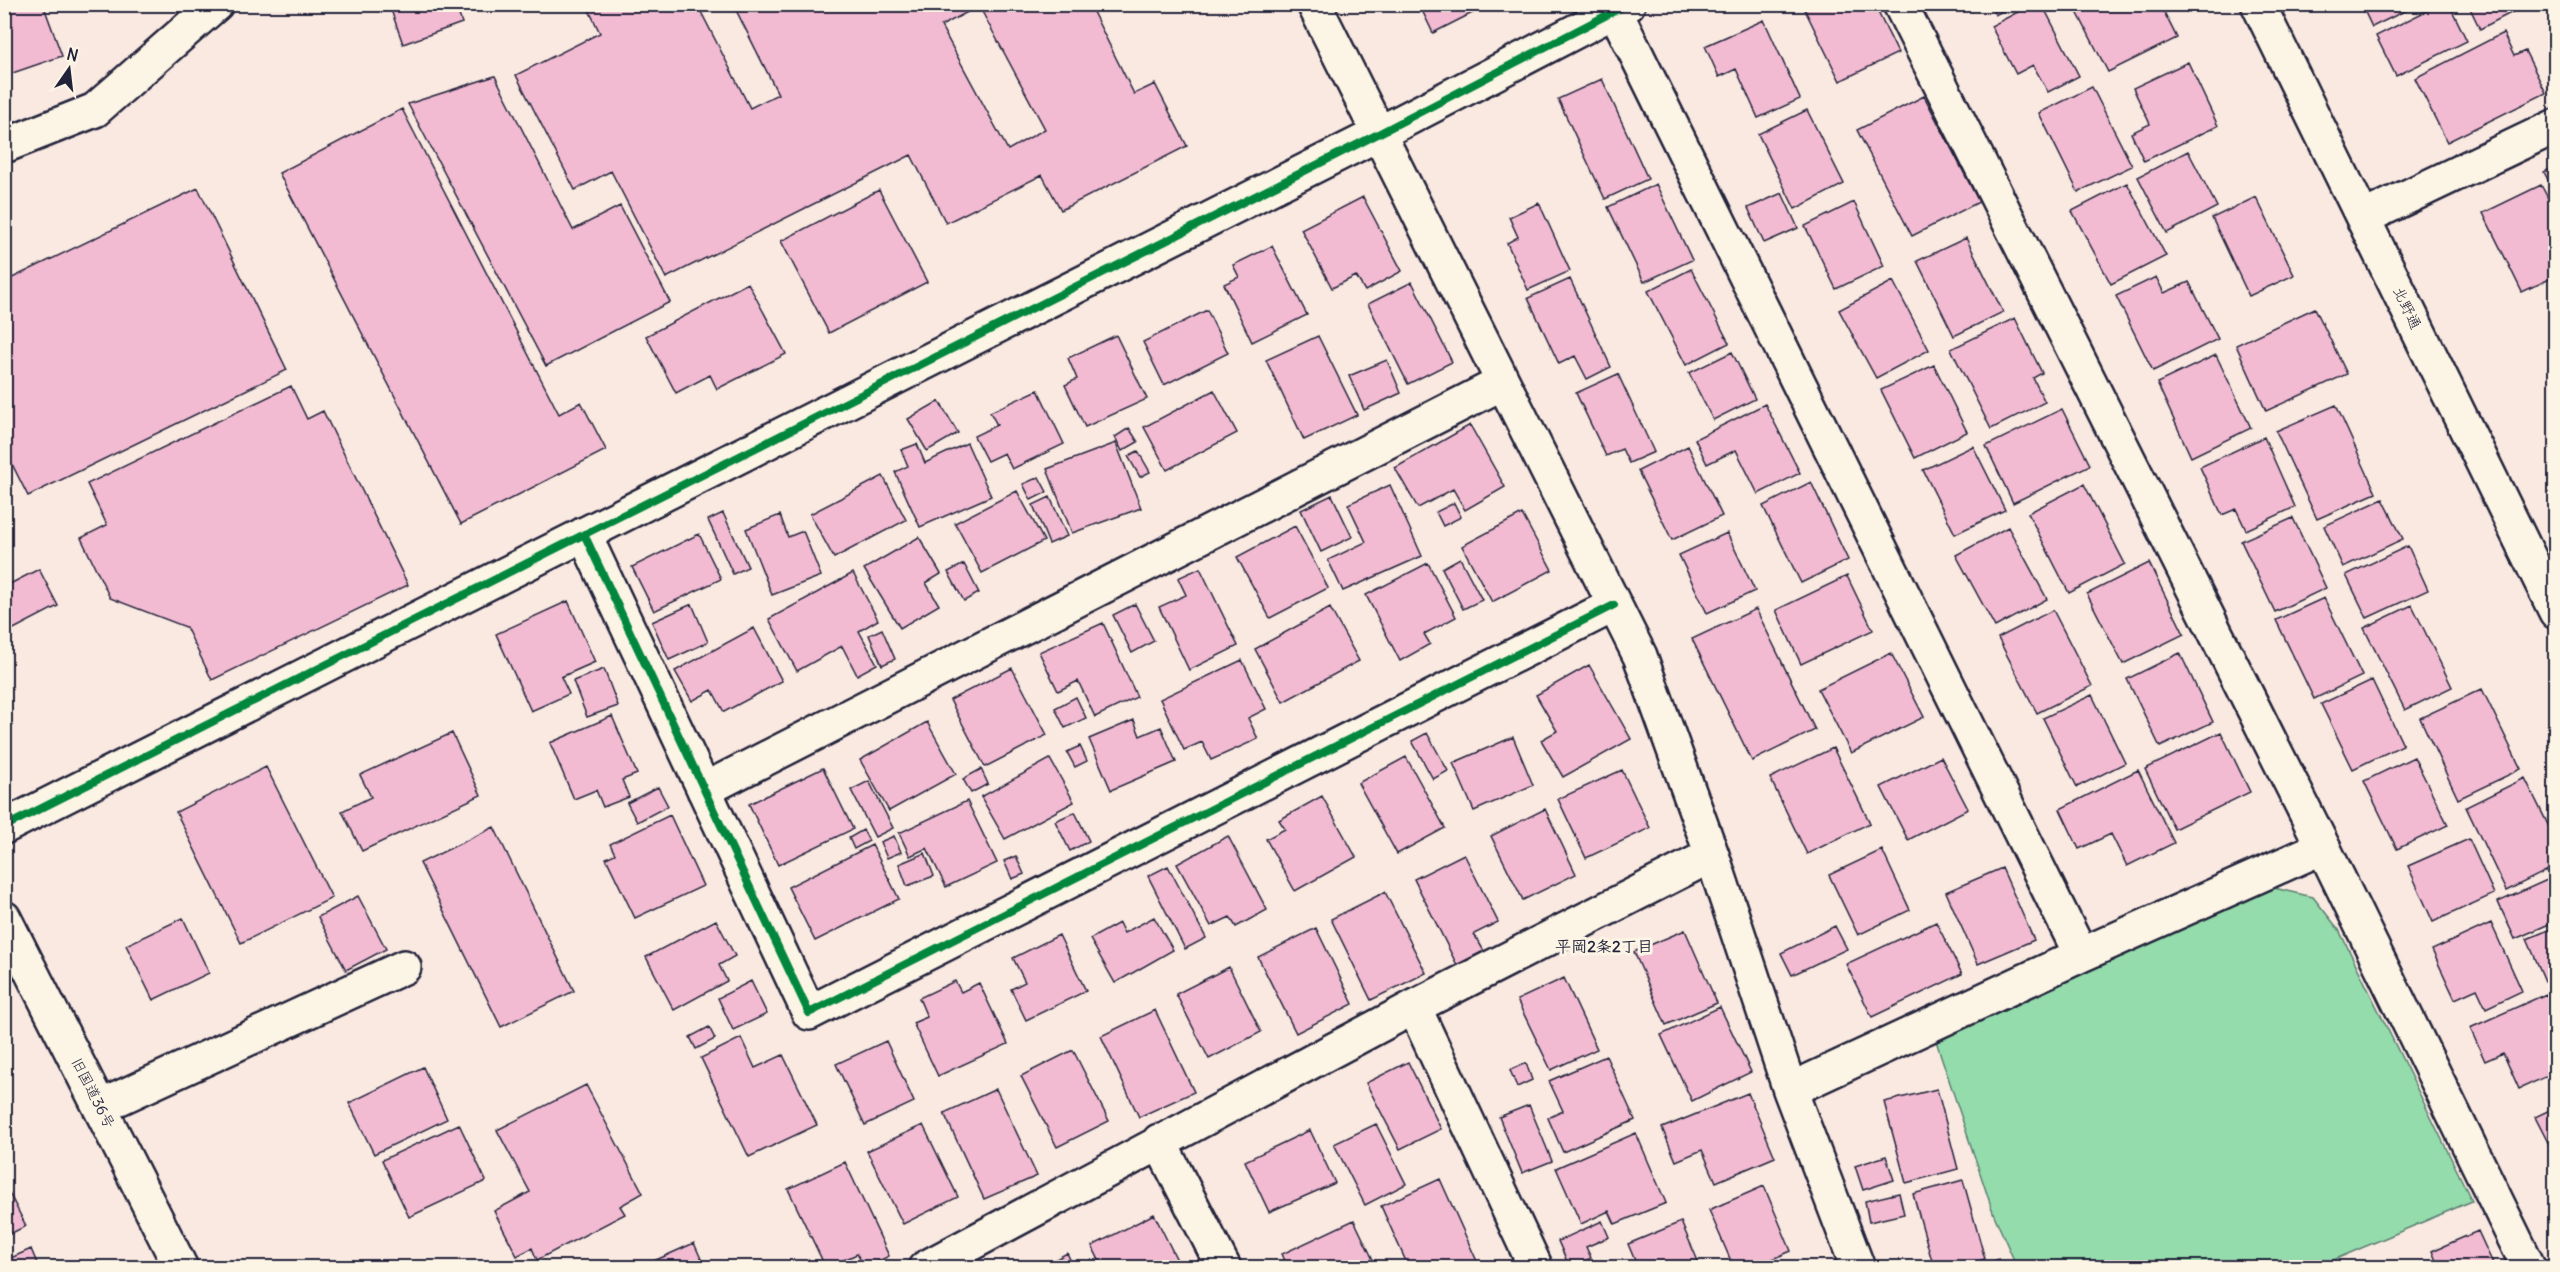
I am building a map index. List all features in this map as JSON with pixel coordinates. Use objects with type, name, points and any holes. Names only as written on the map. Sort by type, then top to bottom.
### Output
[{"type":"street","points":[[4,146],[94,110],[216,4]]},
{"type":"street","points":[[1314,4],[1640,656],[1712,855],[1790,1090],[1858,1268]]},
{"type":"street","points":[[1900,4],[2323,847],[2529,1268]]},
{"type":"street","name":"北野通","points":[[2258,4],[2556,612]]},
{"type":"street","points":[[4,827],[1378,134],[1622,8],[2081,955]]},
{"type":"street","points":[[2363,218],[2556,126]]},
{"type":"street","points":[[704,790],[1502,382]]},
{"type":"street","points":[[584,534],[809,1013],[1614,604]]},
{"type":"street","points":[[1790,1090],[2081,955],[2323,847]]},
{"type":"street","points":[[931,1266],[1160,1141],[1712,855]]},
{"type":"street","name":"旧国道36号","points":[[4,918],[182,1268]]},
{"type":"street","points":[[100,1107],[404,967]]},
{"type":"street","points":[[1414,1008],[1536,1268]]},
{"type":"street","points":[[1160,1141],[1224,1268]]},
{"type":"green space","points":[[2274,888],[2313,897],[2339,930],[2472,1201],[2317,1267],[2017,1267],[1994,1215],[1935,1038]]},
{"type":"building","points":[[4,4],[43,4],[62,56],[4,76]]},
{"type":"building","points":[[389,4],[455,4],[462,23],[403,44]]},
{"type":"building","points":[[586,4],[666,4],[668,7],[673,4],[697,4],[750,108],[778,94],[733,4],[1089,4],[1134,94],[1155,84],[1187,146],[1061,210],[1042,175],[946,223],[911,155],[666,278],[611,171],[575,190],[516,75],[600,33]],"holes":[[[979,6],[1045,129],[1008,150],[941,26]]]},
{"type":"building","points":[[1419,4],[1490,4],[1433,33]]},
{"type":"building","points":[[1802,4],[1874,4],[1898,53],[1840,81]]},
{"type":"building","points":[[1990,4],[2016,4],[1995,15]]},
{"type":"building","points":[[2033,4],[2042,4],[2079,76],[2048,92],[2033,65],[2016,74],[1991,26]]},
{"type":"building","points":[[2073,4],[2160,4],[2177,38],[2108,72]]},
{"type":"building","points":[[2361,4],[2419,4],[2372,27]]},
{"type":"building","points":[[2440,4],[2449,4],[2467,41],[2396,76],[2376,36]]},
{"type":"building","points":[[2468,4],[2528,4],[2480,29]]},
{"type":"building","points":[[1764,20],[1800,99],[1758,118],[1736,69],[1719,77],[1705,46]]},
{"type":"building","points":[[2503,33],[2514,56],[2525,51],[2546,93],[2447,142],[2415,78]]},
{"type":"building","points":[[2188,62],[2218,126],[2144,161],[2131,133],[2150,124],[2133,88]]},
{"type":"building","points":[[495,76],[573,230],[620,206],[670,302],[546,366],[408,104]]},
{"type":"building","points":[[1602,79],[1648,179],[1605,199],[1558,99]]},
{"type":"building","points":[[2092,87],[2132,166],[2078,192],[2039,113]]},
{"type":"building","points":[[1924,96],[1979,202],[1912,236],[1857,130]]},
{"type":"building","points":[[402,109],[559,414],[581,402],[606,450],[461,524],[279,173]]},
{"type":"building","points":[[1807,110],[1844,184],[1795,209],[1758,134]]},
{"type":"building","points":[[2188,151],[2217,207],[2167,233],[2138,177]]},
{"type":"building","points":[[2556,166],[2556,195],[2544,172]]},
{"type":"building","points":[[2127,183],[2166,256],[2111,284],[2072,211]]},
{"type":"building","points":[[1656,184],[1692,260],[1644,282],[1608,207]]},
{"type":"building","points":[[2541,185],[2556,213],[2556,276],[2522,292],[2483,213]]},
{"type":"building","points":[[198,188],[287,370],[28,496],[4,448],[4,282]]},
{"type":"building","points":[[879,190],[927,282],[829,333],[781,241]]},
{"type":"building","points":[[1782,193],[1798,228],[1764,243],[1748,208]]},
{"type":"building","points":[[1363,197],[1402,271],[1365,291],[1356,276],[1332,288],[1301,229]]},
{"type":"building","points":[[2256,197],[2294,275],[2249,296],[2212,218]]},
{"type":"building","points":[[1854,202],[1884,266],[1836,289],[1805,226]]},
{"type":"building","points":[[1539,203],[1570,271],[1528,290],[1507,243],[1518,237],[1509,217]]},
{"type":"building","points":[[1966,238],[2003,312],[1954,336],[1917,261]]},
{"type":"building","points":[[1272,246],[1307,315],[1252,342],[1224,284],[1239,277],[1233,265]]},
{"type":"building","points":[[1691,269],[1729,343],[1686,365],[1648,291]]},
{"type":"building","points":[[2156,277],[2164,293],[2189,282],[2218,339],[2153,371],[2116,296]]},
{"type":"building","points":[[1570,279],[1611,367],[1587,379],[1575,356],[1559,364],[1528,298]]},
{"type":"building","points":[[1893,281],[1929,350],[1876,378],[1839,310]]},
{"type":"building","points":[[1412,282],[1452,362],[1408,384],[1368,304]]},
{"type":"building","points":[[748,283],[786,354],[717,389],[710,375],[676,393],[646,336]]},
{"type":"building","points":[[2315,308],[2347,374],[2266,411],[2236,345]]},
{"type":"building","points":[[1207,310],[1228,353],[1164,385],[1143,342]]},
{"type":"building","points":[[2015,318],[2042,373],[2033,378],[2045,402],[1991,429],[1951,349]]},
{"type":"building","points":[[1116,335],[1147,399],[1085,427],[1065,385],[1077,379],[1068,358]]},
{"type":"building","points":[[1318,336],[1357,415],[1304,440],[1266,360]]},
{"type":"building","points":[[1732,352],[1755,399],[1713,420],[1689,373]]},
{"type":"building","points":[[2216,355],[2251,428],[2191,457],[2157,383]]},
{"type":"building","points":[[1387,360],[1401,393],[1364,410],[1349,376]]},
{"type":"building","points":[[1934,365],[1967,432],[1915,458],[1881,390]]},
{"type":"building","points":[[1618,374],[1654,452],[1629,463],[1622,449],[1606,456],[1576,393]]},
{"type":"building","points":[[291,386],[307,419],[323,411],[408,585],[212,680],[186,627],[110,598],[81,538],[107,525],[87,484]]},
{"type":"building","points":[[1038,390],[1064,444],[1012,469],[1004,453],[987,461],[974,436],[997,425],[990,412]]},
{"type":"building","points":[[1214,390],[1237,433],[1167,470],[1144,427]]},
{"type":"building","points":[[939,401],[958,433],[927,451],[908,419]]},
{"type":"building","points":[[1765,404],[1800,473],[1758,494],[1736,450],[1707,464],[1695,439]]},
{"type":"building","points":[[2336,405],[2376,493],[2317,519],[2276,431]]},
{"type":"building","points":[[2062,409],[2090,465],[2013,503],[1986,446]]},
{"type":"building","points":[[1470,425],[1505,487],[1465,510],[1453,489],[1418,508],[1395,468]]},
{"type":"building","points":[[1129,428],[1138,442],[1122,451],[1115,437]]},
{"type":"building","points":[[2264,437],[2295,507],[2246,530],[2236,509],[2222,515],[2200,467]]},
{"type":"building","points":[[967,443],[991,496],[920,527],[895,472],[908,466],[901,450],[917,444],[925,463]]},
{"type":"building","points":[[1116,443],[1141,508],[1072,533],[1047,469]]},
{"type":"building","points":[[1688,446],[1722,516],[1672,540],[1638,471]]},
{"type":"building","points":[[1973,446],[2005,510],[1955,534],[1923,470]]},
{"type":"building","points":[[1138,451],[1150,472],[1140,477],[1128,456]]},
{"type":"building","points":[[883,476],[906,520],[834,558],[810,514]]},
{"type":"building","points":[[1039,477],[1047,492],[1031,500],[1023,484]]},
{"type":"building","points":[[1811,482],[1848,560],[1801,583],[1763,506]]},
{"type":"building","points":[[2084,484],[2125,564],[2069,593],[2028,513]]},
{"type":"building","points":[[1390,485],[1422,556],[1343,591],[1328,560],[1366,542],[1348,504]]},
{"type":"building","points":[[1017,491],[1044,541],[982,573],[955,523]]},
{"type":"building","points":[[1332,495],[1352,537],[1321,552],[1301,510]]},
{"type":"building","points":[[1050,497],[1067,536],[1049,544],[1033,505]]},
{"type":"building","points":[[2383,499],[2403,539],[2343,567],[2324,526]]},
{"type":"building","points":[[1454,503],[1461,517],[1443,526],[1436,512]]},
{"type":"building","points":[[723,513],[748,567],[733,574],[708,520]]},
{"type":"building","points":[[1522,514],[1552,570],[1492,602],[1462,546]]},
{"type":"building","points":[[780,515],[788,537],[803,531],[821,576],[772,595],[746,529]]},
{"type":"building","points":[[2293,518],[2326,588],[2275,612],[2241,541]]},
{"type":"building","points":[[1295,526],[1328,588],[1270,618],[1237,557]]},
{"type":"building","points":[[2008,527],[2047,599],[1995,627],[1956,555]]},
{"type":"building","points":[[1727,533],[1755,591],[1707,613],[1679,555]]},
{"type":"building","points":[[699,534],[721,579],[654,611],[632,567]]},
{"type":"building","points":[[919,537],[941,574],[926,583],[939,605],[900,628],[864,569]]},
{"type":"building","points":[[2408,546],[2428,590],[2367,618],[2346,575]]},
{"type":"building","points":[[1460,558],[1482,600],[1463,609],[1442,568]]},
{"type":"building","points":[[1428,563],[1456,617],[1424,634],[1430,644],[1400,661],[1366,595]]},
{"type":"building","points":[[2149,563],[2184,634],[2123,664],[2087,594]]},
{"type":"building","points":[[964,564],[979,593],[964,601],[948,572]]},
{"type":"building","points":[[1200,568],[1238,646],[1189,670],[1159,607],[1186,595],[1178,578]]},
{"type":"building","points":[[39,569],[58,606],[4,634],[4,587]]},
{"type":"building","points":[[853,573],[878,620],[859,631],[877,664],[857,675],[842,646],[797,671],[769,619]]},
{"type":"building","points":[[1847,576],[1873,630],[1801,664],[1776,610]]},
{"type":"building","points":[[2324,598],[2362,676],[2314,699],[2276,620]]},
{"type":"building","points":[[568,601],[595,662],[561,677],[569,694],[531,711],[496,634]]},
{"type":"building","points":[[692,604],[708,642],[669,660],[652,622]]},
{"type":"building","points":[[1135,604],[1154,641],[1132,653],[1113,615]]},
{"type":"building","points":[[2412,605],[2452,687],[2405,710],[2364,628]]},
{"type":"building","points":[[1330,608],[1359,661],[1283,702],[1255,649]]},
{"type":"building","points":[[1756,609],[1815,730],[1752,761],[1692,639]]},
{"type":"building","points":[[2053,610],[2092,686],[2037,713],[1998,638]]},
{"type":"building","points":[[1103,623],[1137,697],[1095,717],[1078,681],[1058,691],[1039,652]]},
{"type":"building","points":[[754,628],[782,681],[724,712],[712,690],[692,701],[675,671]]},
{"type":"building","points":[[882,629],[895,659],[882,665],[869,635]]},
{"type":"building","points":[[1891,653],[1924,717],[1851,753],[1818,689]]},
{"type":"building","points":[[2180,653],[2213,722],[2160,747],[2127,679]]},
{"type":"building","points":[[1242,660],[1266,709],[1248,718],[1258,739],[1211,760],[1202,742],[1184,750],[1160,699]]},
{"type":"building","points":[[1589,665],[1631,739],[1563,777],[1541,740],[1557,731],[1536,695]]},
{"type":"building","points":[[1012,668],[1047,735],[985,767],[950,700]]},
{"type":"building","points":[[604,669],[618,706],[587,717],[573,681]]},
{"type":"building","points":[[2372,680],[2403,745],[2353,769],[2321,704]]},
{"type":"building","points":[[2482,689],[2521,769],[2458,799],[2420,718]]},
{"type":"building","points":[[2092,695],[2125,763],[2077,787],[2043,718]]},
{"type":"building","points":[[1076,697],[1086,718],[1065,728],[1055,708]]},
{"type":"building","points":[[612,716],[637,774],[622,780],[629,797],[603,807],[596,790],[574,799],[550,743]]},
{"type":"building","points":[[1134,720],[1140,736],[1161,727],[1176,762],[1111,790],[1089,739]]},
{"type":"building","points":[[927,722],[956,774],[889,811],[860,760]]},
{"type":"building","points":[[2221,732],[2250,792],[2174,829],[2145,769]]},
{"type":"building","points":[[452,733],[481,795],[362,851],[342,811],[371,797],[360,775]]},
{"type":"building","points":[[1427,733],[1448,771],[1433,779],[1412,741]]},
{"type":"building","points":[[1513,737],[1533,785],[1474,811],[1453,763]]},
{"type":"building","points":[[1080,746],[1087,761],[1075,767],[1067,752]]},
{"type":"building","points":[[1833,748],[1870,823],[1807,854],[1770,778]]},
{"type":"building","points":[[1406,757],[1445,828],[1397,854],[1358,783]]},
{"type":"building","points":[[1941,757],[1968,809],[1908,840],[1881,787]]},
{"type":"building","points":[[2414,757],[2448,825],[2397,849],[2364,781]]},
{"type":"building","points":[[1050,759],[1074,802],[1005,839],[981,797]]},
{"type":"building","points":[[266,767],[332,898],[241,943],[176,812]]},
{"type":"building","points":[[823,768],[853,829],[778,865],[749,804]]},
{"type":"building","points":[[981,769],[988,784],[971,793],[963,779]]},
{"type":"building","points":[[1622,770],[1650,828],[1586,858],[1558,799]]},
{"type":"building","points":[[2138,770],[2174,843],[2127,866],[2111,834],[2079,849],[2060,809]]},
{"type":"building","points":[[2525,778],[2556,841],[2556,866],[2506,891],[2466,807]]},
{"type":"building","points":[[869,781],[893,828],[875,837],[851,790]]},
{"type":"building","points":[[658,787],[668,806],[637,822],[627,803]]},
{"type":"building","points":[[1322,796],[1356,857],[1295,891],[1266,839],[1285,829],[1279,820]]},
{"type":"building","points":[[967,801],[997,863],[946,887],[927,848],[910,856],[899,833]]},
{"type":"building","points":[[1545,809],[1576,874],[1523,900],[1491,836]]},
{"type":"building","points":[[1075,812],[1089,841],[1070,851],[1055,821]]},
{"type":"building","points":[[670,815],[703,886],[635,918],[606,858],[615,854],[610,844]]},
{"type":"building","points":[[494,827],[574,991],[501,1027],[420,863]]},
{"type":"building","points":[[863,830],[869,841],[854,849],[849,838]]},
{"type":"building","points":[[894,836],[901,852],[887,858],[880,842]]},
{"type":"building","points":[[1228,836],[1267,910],[1236,927],[1230,917],[1211,926],[1177,864]]},
{"type":"building","points":[[2469,839],[2494,894],[2433,922],[2408,866]]},
{"type":"building","points":[[872,845],[899,899],[815,941],[788,887]]},
{"type":"building","points":[[1882,850],[1910,910],[1858,935],[1829,875]]},
{"type":"building","points":[[925,853],[934,876],[907,886],[899,864]]},
{"type":"building","points":[[1464,854],[1498,922],[1474,934],[1484,951],[1457,965],[1414,879]]},
{"type":"building","points":[[1016,856],[1024,874],[1012,879],[1004,861]]},
{"type":"building","points":[[1168,866],[1206,938],[1185,949],[1148,876]]},
{"type":"building","points":[[2002,868],[2034,940],[1978,964],[1946,892]]},
{"type":"building","points":[[2556,876],[2556,921],[2515,939],[2498,902]]},
{"type":"building","points":[[1385,892],[1426,973],[1371,1000],[1331,919]]},
{"type":"building","points":[[358,896],[386,949],[346,970],[318,917]]},
{"type":"building","points":[[1154,917],[1173,950],[1115,983],[1090,939],[1119,923],[1124,933]]},
{"type":"building","points":[[183,918],[209,973],[153,1000],[126,945]]},
{"type":"building","points":[[716,920],[735,956],[719,965],[727,981],[674,1010],[646,957]]},
{"type":"building","points":[[1936,922],[1962,974],[1872,1017],[1846,964]]},
{"type":"building","points":[[2491,923],[2522,991],[2486,1008],[2477,989],[2455,999],[2432,950]]},
{"type":"building","points":[[1835,926],[1847,949],[1792,975],[1781,953]]},
{"type":"building","points":[[2556,927],[2556,976],[2545,981],[2527,939]]},
{"type":"building","points":[[1316,928],[1353,1004],[1296,1033],[1258,957]]},
{"type":"building","points":[[1685,930],[1717,1003],[1666,1025],[1634,952]]},
{"type":"building","points":[[1059,935],[1086,991],[1026,1020],[1011,989],[1025,982],[1013,958]]},
{"type":"building","points":[[1229,967],[1261,1032],[1209,1059],[1176,994]]},
{"type":"building","points":[[1564,978],[1597,1049],[1551,1070],[1517,1000]]},
{"type":"building","points":[[751,981],[767,1014],[733,1030],[718,998]]},
{"type":"building","points":[[955,981],[961,992],[979,983],[1008,1044],[938,1076],[913,1023],[927,1017],[919,998]]},
{"type":"building","points":[[2546,994],[2556,1015],[2556,1072],[2519,1089],[2503,1053],[2485,1061],[2470,1028]]},
{"type":"building","points":[[1720,1007],[1751,1072],[1692,1101],[1661,1035]]},
{"type":"building","points":[[1155,1010],[1194,1092],[1139,1117],[1101,1036]]},
{"type":"building","points":[[709,1027],[715,1039],[696,1049],[690,1037]]},
{"type":"building","points":[[741,1038],[755,1068],[783,1055],[817,1125],[749,1157],[701,1058]]},
{"type":"building","points":[[886,1041],[914,1102],[865,1125],[836,1064]]},
{"type":"building","points":[[1073,1050],[1109,1121],[1057,1147],[1021,1076]]},
{"type":"building","points":[[1606,1056],[1635,1120],[1563,1152],[1548,1118],[1563,1111],[1549,1081]]},
{"type":"building","points":[[1408,1062],[1441,1129],[1400,1149],[1366,1083]]},
{"type":"building","points":[[1526,1063],[1532,1080],[1517,1087],[1510,1070]]},
{"type":"building","points":[[423,1067],[447,1119],[374,1154],[349,1103]]},
{"type":"building","points":[[586,1085],[643,1193],[620,1206],[625,1214],[537,1260],[532,1248],[517,1256],[494,1211],[530,1192],[497,1130]]},
{"type":"building","points":[[996,1089],[1037,1176],[984,1199],[944,1113]]},
{"type":"building","points":[[1937,1089],[1958,1169],[1906,1183],[1884,1102]]},
{"type":"building","points":[[1748,1093],[1775,1157],[1716,1182],[1702,1150],[1676,1161],[1662,1128]]},
{"type":"building","points":[[1529,1105],[1552,1161],[1522,1173],[1499,1117]]},
{"type":"building","points":[[2556,1107],[2556,1158],[2535,1117]]},
{"type":"building","points":[[459,1124],[486,1181],[409,1217],[382,1160]]},
{"type":"building","points":[[1376,1124],[1406,1184],[1365,1205],[1334,1144]]},
{"type":"building","points":[[923,1125],[958,1197],[903,1224],[867,1151]]},
{"type":"building","points":[[1310,1130],[1335,1183],[1269,1212],[1245,1161]]},
{"type":"building","points":[[1636,1133],[1666,1203],[1615,1224],[1609,1211],[1581,1224],[1556,1168]]},
{"type":"building","points":[[1886,1156],[1894,1180],[1863,1190],[1855,1166]]},
{"type":"building","points":[[845,1162],[889,1256],[865,1268],[857,1254],[826,1268],[788,1189]]},
{"type":"building","points":[[1440,1179],[1480,1268],[1409,1268],[1381,1206]]},
{"type":"building","points":[[1963,1180],[1985,1259],[1954,1268],[1934,1268],[1913,1194]]},
{"type":"building","points":[[4,1183],[26,1226],[4,1237]]},
{"type":"building","points":[[1764,1186],[1791,1251],[1752,1268],[1734,1268],[1709,1210]]},
{"type":"building","points":[[1899,1193],[1904,1214],[1869,1222],[1865,1201]]},
{"type":"building","points":[[1154,1214],[1181,1268],[1103,1268],[1092,1246]]},
{"type":"building","points":[[1354,1220],[1377,1268],[1288,1268],[1282,1254]]},
{"type":"building","points":[[1602,1221],[1609,1237],[1586,1247],[1591,1258],[1570,1268],[1558,1241]]},
{"type":"building","points":[[1681,1222],[1701,1268],[1638,1268],[1628,1244]]},
{"type":"building","points":[[2478,1231],[2495,1268],[2439,1268],[2432,1251]]},
{"type":"building","points":[[694,1243],[705,1268],[646,1268],[645,1265]]},
{"type":"building","points":[[31,1249],[39,1268],[4,1268],[4,1261]]},
{"type":"building","points":[[1067,1253],[1074,1268],[1040,1268]]},
{"type":"building","points":[[1999,1259],[2002,1268],[1974,1268]]},
{"type":"cycle path","points":[[4,827],[1378,134],[1628,4]]},
{"type":"cycle path","points":[[584,534],[809,1013],[1614,605]]},
{"type":"district","name":"平岡2条2丁目","points":[[1604,946]]}]
